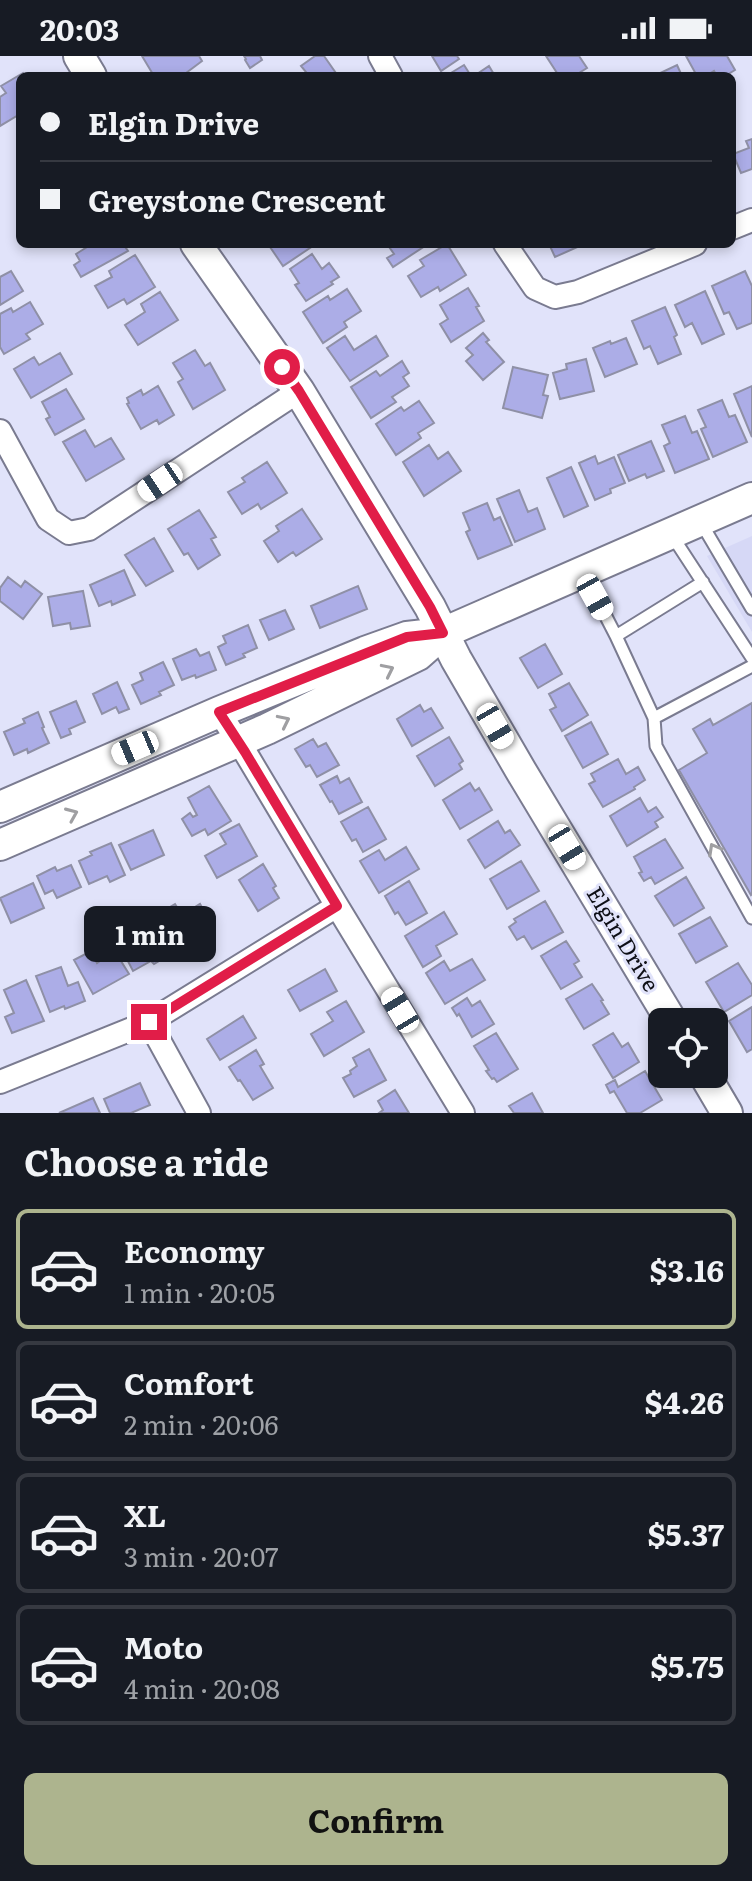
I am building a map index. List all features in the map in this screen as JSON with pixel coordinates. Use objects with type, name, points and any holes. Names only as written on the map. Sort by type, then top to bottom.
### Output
[{"type":"street","name":"Elgin Drive","points":[[199,248],[299,391],[430,607],[521,771],[664,1008]]},
{"type":"street","points":[[508,248],[535,288],[555,297],[578,292],[685,248]]},
{"type":"street","points":[[0,431],[48,519],[69,533],[89,529],[299,391]]},
{"type":"street","points":[[0,845],[239,742],[418,655],[443,633],[752,498]]},
{"type":"street","points":[[0,807],[219,712],[407,637],[443,633]]},
{"type":"street","points":[[219,712],[463,1113]]},
{"type":"street","points":[[0,1082],[149,1022],[337,906]]},
{"type":"street","points":[[149,1022],[199,1113]]},
{"type":"street","points":[[712,1088],[727,1113]]},
{"type":"lane","points":[[700,521],[752,609]]},
{"type":"lane","points":[[671,533],[752,658]]},
{"type":"lane","points":[[583,571],[654,718],[656,746],[752,918]]},
{"type":"lane","points":[[616,636],[703,582]]},
{"type":"lane","points":[[654,718],[752,666]]},
{"type":"shaded area","points":[[752,536],[752,632],[707,556]]},
{"type":"building","points":[[142,56],[199,56],[202,61],[187,72],[152,72]]},
{"type":"building","points":[[244,56],[260,56],[262,60],[250,68]]},
{"type":"building","points":[[315,56],[324,56],[335,72],[306,72],[301,66]]},
{"type":"building","points":[[432,56],[457,56],[459,59],[441,71]]},
{"type":"building","points":[[546,56],[579,56],[587,68],[580,72],[556,72]]},
{"type":"building","points":[[686,56],[727,56],[735,70],[732,72],[695,72]]},
{"type":"building","points":[[464,65],[468,72],[453,72]]},
{"type":"building","points":[[677,65],[680,72],[662,72]]},
{"type":"building","points":[[16,77],[16,116],[0,126],[0,97],[6,93],[1,86]]},
{"type":"building","points":[[752,139],[752,169],[741,173],[736,153],[749,148],[746,141]]},
{"type":"building","points":[[86,248],[126,248],[128,251],[81,277],[74,265],[80,261],[76,254]]},
{"type":"building","points":[[271,248],[310,248],[283,266]]},
{"type":"building","points":[[390,248],[422,248],[393,267],[387,258],[394,254]]},
{"type":"building","points":[[440,248],[449,248],[466,275],[440,291],[438,287],[421,297],[408,276],[424,266],[420,260]]},
{"type":"building","points":[[551,248],[575,248],[555,257]]},
{"type":"building","points":[[312,254],[322,269],[329,263],[339,277],[306,301],[295,285],[299,283],[290,269]]},
{"type":"building","points":[[135,255],[155,287],[127,304],[124,299],[108,308],[95,286],[112,277],[109,271]]},
{"type":"building","points":[[11,271],[23,291],[0,305],[0,277]]},
{"type":"building","points":[[745,271],[752,286],[752,323],[737,329],[729,312],[724,314],[712,286]]},
{"type":"building","points":[[468,288],[484,321],[451,342],[440,324],[448,319],[440,305]]},
{"type":"building","points":[[347,289],[361,311],[344,322],[347,327],[323,343],[303,312],[328,296],[330,300]]},
{"type":"building","points":[[705,291],[724,334],[702,344],[692,323],[685,327],[675,305]]},
{"type":"building","points":[[160,292],[178,320],[138,345],[125,325],[145,312],[141,304]]},
{"type":"building","points":[[30,302],[43,324],[26,334],[30,339],[4,354],[0,347],[0,314],[11,308],[13,312]]},
{"type":"building","points":[[665,307],[681,354],[658,364],[650,346],[644,349],[632,321]]},
{"type":"building","points":[[483,333],[489,340],[486,342],[504,362],[483,380],[466,361],[473,355],[466,348]]},
{"type":"building","points":[[345,336],[354,350],[376,336],[388,356],[350,381],[327,348]]},
{"type":"building","points":[[626,338],[637,364],[605,377],[593,348]]},
{"type":"building","points":[[195,350],[205,366],[210,363],[225,390],[193,409],[178,382],[183,379],[173,363]]},
{"type":"building","points":[[60,353],[72,374],[31,398],[14,369],[34,357],[39,365]]},
{"type":"building","points":[[586,359],[594,391],[560,399],[553,373],[567,369],[566,364]]},
{"type":"building","points":[[402,361],[409,373],[403,377],[409,386],[392,397],[396,402],[371,418],[351,387],[376,371],[380,376]]},
{"type":"building","points":[[513,367],[548,375],[543,395],[548,396],[542,418],[503,408]]},
{"type":"building","points":[[158,386],[174,415],[159,424],[157,420],[141,429],[127,404],[127,398],[141,390],[143,395]]},
{"type":"building","points":[[752,386],[752,437],[734,394]]},
{"type":"building","points":[[66,389],[84,419],[55,435],[46,419],[50,417],[42,402]]},
{"type":"building","points":[[722,400],[729,417],[735,415],[747,442],[713,457],[701,429],[706,427],[698,410]]},
{"type":"building","points":[[419,401],[434,423],[418,433],[421,438],[396,455],[376,424],[401,407],[404,411]]},
{"type":"building","points":[[685,416],[692,433],[697,431],[709,459],[675,473],[664,446],[670,443],[662,425]]},
{"type":"building","points":[[85,430],[95,447],[111,438],[124,459],[86,481],[63,442]]},
{"type":"building","points":[[651,441],[664,471],[629,481],[618,455]]},
{"type":"building","points":[[429,445],[438,459],[448,452],[461,471],[424,496],[403,462]]},
{"type":"building","points":[[595,456],[598,464],[614,457],[625,483],[595,500],[579,463]]},
{"type":"building","points":[[267,462],[287,493],[261,509],[258,504],[242,514],[228,492],[245,482],[242,478]]},
{"type":"building","points":[[571,467],[588,506],[564,517],[547,478]]},
{"type":"building","points":[[519,490],[528,512],[537,508],[545,529],[515,542],[497,499]]},
{"type":"building","points":[[487,503],[494,520],[500,517],[512,545],[478,559],[466,532],[470,530],[463,513]]},
{"type":"building","points":[[302,509],[322,539],[296,556],[293,552],[278,562],[264,541],[279,531],[276,526]]},
{"type":"building","points":[[199,510],[216,537],[211,539],[220,555],[198,569],[188,553],[184,555],[168,529]]},
{"type":"building","points":[[154,538],[173,571],[146,586],[125,555]]},
{"type":"building","points":[[124,570],[135,595],[112,605],[111,601],[99,606],[90,585]]},
{"type":"building","points":[[8,577],[21,587],[25,581],[42,594],[23,619],[0,601],[0,588]]},
{"type":"building","points":[[358,586],[367,609],[320,628],[311,606]]},
{"type":"building","points":[[83,591],[90,626],[71,629],[70,623],[53,626],[48,597]]},
{"type":"building","points":[[285,610],[294,629],[269,640],[260,620]]},
{"type":"building","points":[[248,625],[257,648],[226,665],[218,647],[226,643],[223,636]]},
{"type":"building","points":[[545,644],[562,674],[538,688],[520,658]]},
{"type":"building","points":[[196,649],[200,656],[209,652],[216,670],[182,680],[173,659]]},
{"type":"building","points":[[163,662],[174,685],[141,704],[132,685],[143,680],[140,673]]},
{"type":"building","points":[[117,682],[129,709],[119,713],[116,707],[102,714],[93,694]]},
{"type":"building","points":[[569,683],[588,715],[562,731],[550,710],[556,707],[549,694]]},
{"type":"building","points":[[76,701],[85,722],[69,729],[71,734],[61,738],[50,712]]},
{"type":"building","points":[[752,703],[751,895],[679,770],[707,753],[693,729],[710,719],[713,725]]},
{"type":"building","points":[[420,705],[424,712],[431,708],[443,728],[412,746],[397,719]]},
{"type":"building","points":[[38,712],[49,743],[28,753],[27,749],[14,755],[4,732],[25,723],[23,719]]},
{"type":"building","points":[[591,722],[608,754],[583,768],[565,736]]},
{"type":"building","points":[[449,737],[463,761],[459,764],[462,769],[435,786],[417,756]]},
{"type":"building","points":[[313,739],[318,747],[326,743],[339,765],[317,777],[310,765],[306,767],[295,749]]},
{"type":"building","points":[[618,759],[626,774],[638,767],[645,780],[603,807],[589,784],[595,781],[591,774]]},
{"type":"building","points":[[337,776],[340,783],[349,778],[362,802],[339,814],[320,785]]},
{"type":"building","points":[[470,783],[475,791],[479,788],[492,810],[460,829],[443,800]]},
{"type":"building","points":[[209,786],[231,821],[208,835],[205,829],[192,836],[182,819],[190,813],[193,817],[197,815],[188,798]]},
{"type":"building","points":[[640,798],[648,812],[656,807],[663,817],[655,822],[658,827],[627,846],[610,816]]},
{"type":"building","points":[[368,807],[386,839],[363,852],[341,822]]},
{"type":"building","points":[[498,821],[505,833],[510,830],[520,845],[485,868],[468,840]]},
{"type":"building","points":[[239,824],[257,856],[217,878],[205,856],[226,844],[220,834]]},
{"type":"building","points":[[153,830],[164,855],[131,870],[119,845]]},
{"type":"building","points":[[665,839],[683,868],[655,884],[651,877],[644,881],[634,857]]},
{"type":"building","points":[[111,843],[125,875],[110,882],[107,876],[89,884],[79,861],[92,855],[90,852]]},
{"type":"building","points":[[406,847],[419,869],[379,893],[360,861],[379,850],[385,860]]},
{"type":"building","points":[[521,861],[539,891],[507,909],[490,879]]},
{"type":"building","points":[[263,864],[279,898],[258,911],[239,880]]},
{"type":"building","points":[[71,865],[81,887],[57,898],[53,890],[45,894],[37,876],[55,867],[57,871]]},
{"type":"building","points":[[686,877],[704,908],[674,926],[655,896]]},
{"type":"building","points":[[409,881],[427,913],[406,925],[398,912],[395,914],[385,896]]},
{"type":"building","points":[[33,883],[44,908],[11,923],[0,898]]},
{"type":"building","points":[[545,901],[563,932],[532,949],[524,936],[517,940],[509,927],[516,922],[514,919]]},
{"type":"building","points":[[175,904],[182,915],[200,904],[212,925],[177,946],[158,914]]},
{"type":"building","points":[[444,912],[457,934],[436,946],[441,956],[423,967],[405,936]]},
{"type":"building","points":[[150,917],[171,954],[133,971],[118,942],[135,932],[132,928]]},
{"type":"building","points":[[710,917],[727,946],[696,963],[679,934]]},
{"type":"building","points":[[566,941],[579,961],[574,964],[582,977],[561,989],[541,956]]},
{"type":"building","points":[[111,945],[129,974],[93,994],[74,960],[91,951],[97,963],[103,959],[99,952]]},
{"type":"building","points":[[472,959],[485,980],[445,1004],[426,973],[444,961],[450,971]]},
{"type":"building","points":[[738,963],[752,985],[752,995],[728,1010],[722,1008],[706,982]]},
{"type":"building","points":[[61,967],[68,986],[78,982],[85,1001],[50,1012],[36,976]]},
{"type":"building","points":[[325,969],[337,991],[300,1011],[288,990]]},
{"type":"building","points":[[26,980],[44,1021],[12,1033],[5,1017],[14,1013],[4,990]]},
{"type":"building","points":[[592,984],[609,1014],[584,1029],[566,999]]},
{"type":"building","points":[[467,998],[472,1006],[480,1001],[494,1024],[472,1037],[452,1008]]},
{"type":"building","points":[[346,1001],[364,1032],[324,1056],[311,1034],[333,1021],[327,1012]]},
{"type":"building","points":[[752,1007],[752,1049],[747,1052],[729,1021]]},
{"type":"building","points":[[243,1016],[256,1038],[220,1060],[207,1039]]},
{"type":"building","points":[[496,1033],[518,1069],[497,1082],[486,1071],[489,1070],[474,1046]]},
{"type":"building","points":[[613,1033],[622,1047],[628,1043],[639,1062],[613,1078],[593,1045]]},
{"type":"building","points":[[369,1049],[386,1080],[354,1097],[343,1078],[357,1066],[353,1058]]},
{"type":"building","points":[[256,1050],[264,1064],[260,1066],[273,1088],[253,1100],[229,1067]]},
{"type":"building","points":[[645,1071],[648,1088],[655,1088],[662,1100],[640,1113],[627,1113],[614,1091],[610,1093],[606,1085],[615,1080],[618,1087]]},
{"type":"building","points":[[140,1083],[150,1105],[131,1113],[110,1113],[104,1099]]},
{"type":"building","points":[[395,1090],[409,1113],[379,1113],[383,1110],[378,1101]]},
{"type":"building","points":[[532,1093],[543,1113],[514,1113],[509,1106]]},
{"type":"building","points":[[93,1098],[100,1113],[59,1113]]},
{"type":"route","points":[[149,1022],[337,906],[219,712],[407,637],[443,633],[282,367]]}]
